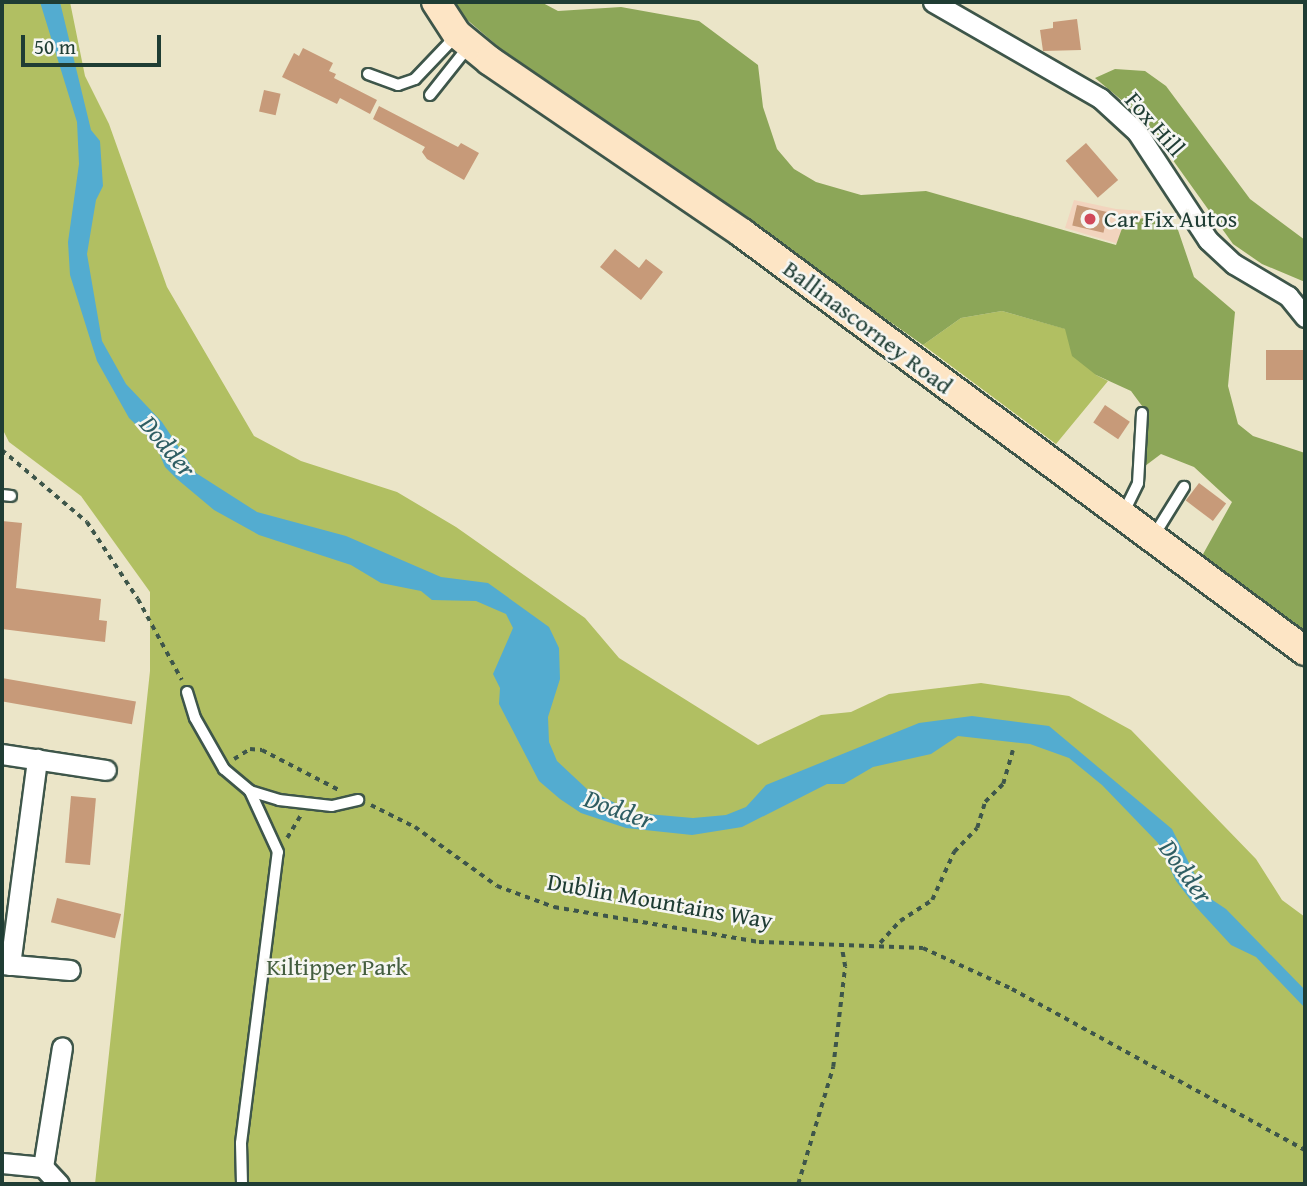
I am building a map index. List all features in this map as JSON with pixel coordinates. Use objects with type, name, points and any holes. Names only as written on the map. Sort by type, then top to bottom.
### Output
[{"type":"main road","name":"Ballinascorney Road","points":[[436,2],[464,40],[742,233],[1305,651]]},
{"type":"street","name":"Fox Hill","points":[[933,2],[1100,98],[1137,132],[1208,240],[1234,264],[1288,296],[1305,317]]},
{"type":"street","points":[[2,754],[106,770]]},
{"type":"street","points":[[37,759],[6,965],[70,970]]},
{"type":"street","points":[[43,1167],[62,1047]]},
{"type":"street","points":[[2,1163],[43,1167],[58,1184]]},
{"type":"lane","points":[[368,74],[398,85],[415,79],[464,40]]},
{"type":"lane","points":[[430,95],[464,40]]},
{"type":"lane","points":[[1122,516],[1138,483],[1142,413]]},
{"type":"lane","points":[[1153,538],[1184,487]]},
{"type":"lane","points":[[187,692],[195,718],[220,761],[250,791],[278,852],[241,1143],[242,1184]]},
{"type":"lane","points":[[250,791],[308,804],[332,806],[358,800]]},
{"type":"path","points":[[2,450],[87,522],[138,599],[187,692]]},
{"type":"path","name":"Dublin Mountains Way","points":[[220,761],[250,749],[262,750],[358,800],[390,811],[497,886],[524,899],[759,942],[841,945],[880,943],[923,948],[952,959],[1305,1150]]},
{"type":"path","points":[[880,943],[900,921],[932,900],[954,852],[977,828],[985,802],[1003,785],[1013,750]]},
{"type":"path","points":[[278,852],[308,804]]},
{"type":"path","points":[[798,1184],[832,1066],[845,977],[841,945]]},
{"type":"shaded area","points":[[1074,200],[1116,209],[1169,213],[1186,264],[1065,228]]},
{"type":"green space","name":"Kiltipper Park","points":[[2,2],[70,2],[85,76],[109,124],[167,287],[254,436],[301,461],[397,492],[456,527],[585,618],[619,658],[758,745],[821,715],[851,712],[889,694],[981,683],[1069,696],[1131,730],[1256,859],[1282,900],[1305,917],[1305,1184],[95,1184],[150,671],[150,592],[81,496],[9,442],[2,428]]},
{"type":"green space","points":[[452,2],[541,2],[558,11],[621,7],[699,21],[758,65],[763,107],[777,149],[794,169],[816,182],[861,195],[926,191],[1116,245],[1125,220],[1146,218],[1177,227],[1194,277],[1235,312],[1228,386],[1238,424],[1253,436],[1305,453],[1305,634],[1202,556],[1232,502],[1194,467],[1161,454],[1145,466],[1145,410],[1131,391],[1096,375],[1072,356],[1065,329],[1002,311],[961,318],[923,345],[500,48],[458,12]]},
{"type":"green space","points":[[1115,69],[1145,71],[1166,86],[1250,199],[1305,240],[1305,282],[1262,264],[1233,244],[1142,117],[1095,78]]},
{"type":"green space","points":[[1002,311],[1066,329],[1096,375],[1108,381],[1056,444],[923,345],[961,318]]},
{"type":"water","name":"Dodder","points":[[40,2],[60,2],[91,130],[100,141],[103,186],[96,200],[87,254],[102,341],[126,384],[162,422],[196,473],[257,512],[346,536],[441,577],[488,583],[549,627],[559,648],[560,679],[548,717],[549,742],[557,761],[588,790],[636,813],[693,818],[726,815],[746,807],[766,785],[919,723],[972,716],[1049,726],[1172,829],[1205,895],[1226,909],[1305,990],[1305,1008],[1256,957],[1231,945],[1196,907],[1176,881],[1158,843],[1102,785],[1069,758],[1030,744],[958,736],[931,754],[873,767],[844,784],[827,784],[742,827],[692,835],[626,828],[581,813],[560,799],[539,781],[499,704],[500,688],[493,674],[513,628],[506,614],[476,601],[432,600],[421,591],[381,583],[351,565],[259,535],[214,510],[177,479],[165,467],[155,443],[129,418],[97,361],[70,275],[68,242],[79,164],[77,122]]},
{"type":"building","points":[[1077,19],[1081,50],[1043,51],[1040,30],[1053,28],[1053,22]]},
{"type":"building","points":[[303,48],[333,63],[329,71],[336,74],[334,78],[377,100],[370,114],[340,98],[337,104],[282,77],[294,53],[299,56]]},
{"type":"building","points":[[264,90],[281,94],[276,115],[259,111]]},
{"type":"building","points":[[379,106],[458,147],[461,143],[479,153],[464,180],[427,159],[422,152],[425,147],[373,119]]},
{"type":"building","points":[[1086,143],[1118,180],[1098,198],[1066,161]]},
{"type":"building","name":"Car Fix Autos","points":[[1077,205],[1108,212],[1103,233],[1072,225]]},
{"type":"building","points":[[615,249],[639,268],[646,259],[663,272],[641,300],[600,267]]},
{"type":"building","points":[[1266,350],[1305,350],[1305,380],[1266,380]]},
{"type":"building","points":[[1105,405],[1130,422],[1118,439],[1093,422]]},
{"type":"building","points":[[1199,483],[1226,503],[1213,521],[1186,501]]},
{"type":"building","points":[[2,521],[22,523],[16,588],[101,599],[99,620],[107,621],[105,642],[2,629]]},
{"type":"building","points":[[2,678],[136,702],[132,724],[2,701]]},
{"type":"building","points":[[71,796],[96,798],[90,865],[65,863]]},
{"type":"building","points":[[57,898],[121,914],[115,938],[51,922]]},
{"type":"place","name":"Car Fix Autos","points":[[1090,219]]}]
